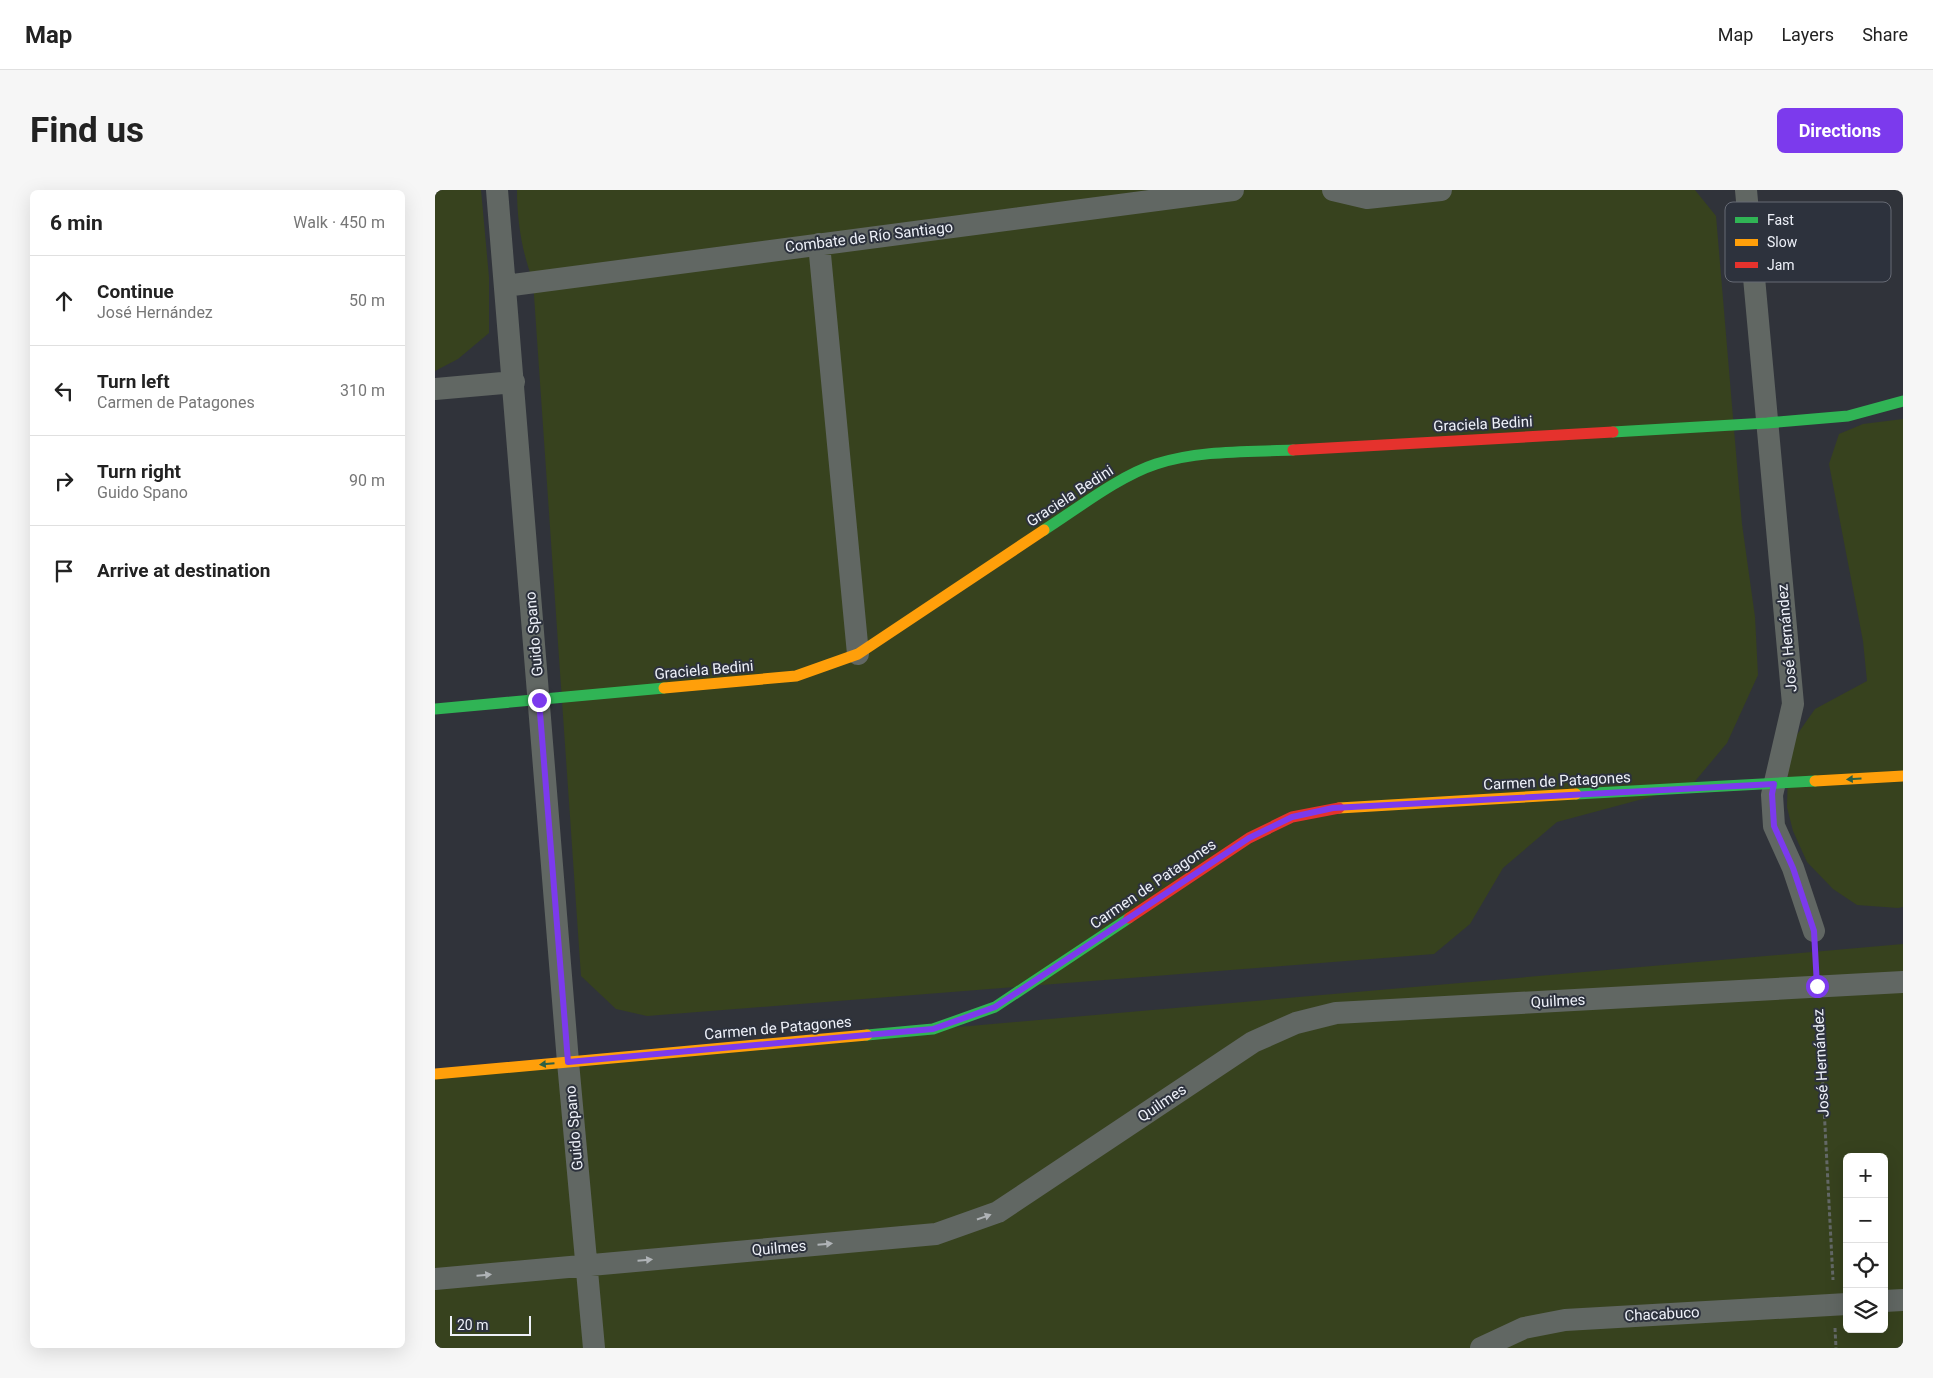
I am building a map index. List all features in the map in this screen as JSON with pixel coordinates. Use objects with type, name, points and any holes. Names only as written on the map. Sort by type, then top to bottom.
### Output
[{"type":"street","name":"Guido Spano","points":[[497,190],[568,1062],[594,1348]]},
{"type":"street","points":[[1333,190],[1367,198],[1441,190]]},
{"type":"street","name":"Combate de Río Santiago","points":[[505,286],[1222,191]]},
{"type":"street","points":[[819,244],[857,654]]},
{"type":"street","name":"José Hernández","points":[[1754,282],[1793,704],[1772,794],[1774,826],[1793,868],[1814,931]]},
{"type":"street","points":[[435,389],[514,382]]},
{"type":"street","name":"Graciela Bedini","points":[[435,709],[796,676],[857,654],[1112,485],[1155,464],[1195,456],[1767,423],[1848,416],[1903,401]]},
{"type":"street","name":"Carmen de Patagones","points":[[435,1074],[933,1029],[995,1007],[1249,838],[1292,817],[1333,808],[1903,776]]},
{"type":"street","name":"Quilmes","points":[[435,1280],[937,1234],[998,1212],[1253,1042],[1296,1022],[1336,1013],[1903,982]]},
{"type":"street","points":[[1888,1301],[1903,1300]]},
{"type":"street","name":"Chacabuco","points":[[1481,1348],[1524,1328],[1565,1320],[1840,1304]]},
{"type":"path","name":"José Hernández","points":[[1817,986],[1840,1304],[1836,1348]]},
{"type":"green space","points":[[435,190],[481,190],[489,277],[489,333],[458,359],[435,371]]},
{"type":"green space","points":[[517,190],[1695,190],[1716,216],[1742,524],[1755,617],[1758,675],[1727,743],[1691,786],[1557,822],[1503,868],[1470,924],[1434,954],[647,1016],[616,1009],[581,976],[533,281],[521,236]]},
{"type":"green space","points":[[1903,419],[1903,907],[1898,908],[1857,905],[1833,889],[1807,862],[1793,831],[1787,807],[1788,769],[1796,736],[1815,709],[1867,681],[1863,641],[1829,464],[1839,434],[1863,424]]},
{"type":"green space","points":[[1903,944],[1903,1348],[435,1348],[435,1073]]},
{"type":"traffic: fast","points":[[1613,432],[1848,416],[1903,401]]},
{"type":"traffic: fast","points":[[1044,530],[1128,476],[1156,464],[1172,459],[1206,454],[1293,450]]},
{"type":"traffic: fast","points":[[435,709],[664,688]]},
{"type":"traffic: fast","points":[[1576,794],[1815,781]]},
{"type":"traffic: fast","points":[[867,1035],[933,1029],[995,1007],[1129,918]]},
{"type":"traffic: slow","points":[[664,688],[796,676],[858,654],[1044,530]]},
{"type":"traffic: slow","points":[[1815,781],[1903,776]]},
{"type":"traffic: slow","points":[[1339,808],[1576,794]]},
{"type":"traffic: slow","points":[[435,1074],[867,1035]]},
{"type":"traffic: jam","points":[[1293,450],[1613,432]]},
{"type":"traffic: jam","points":[[1129,918],[1249,838],[1292,817],[1339,808]]},
{"type":"route","points":[[539,700],[568,1062],[933,1029],[995,1007],[1249,838],[1292,817],[1333,808],[1774,784],[1772,794],[1774,826],[1793,868],[1814,931],[1817,986]]}]
